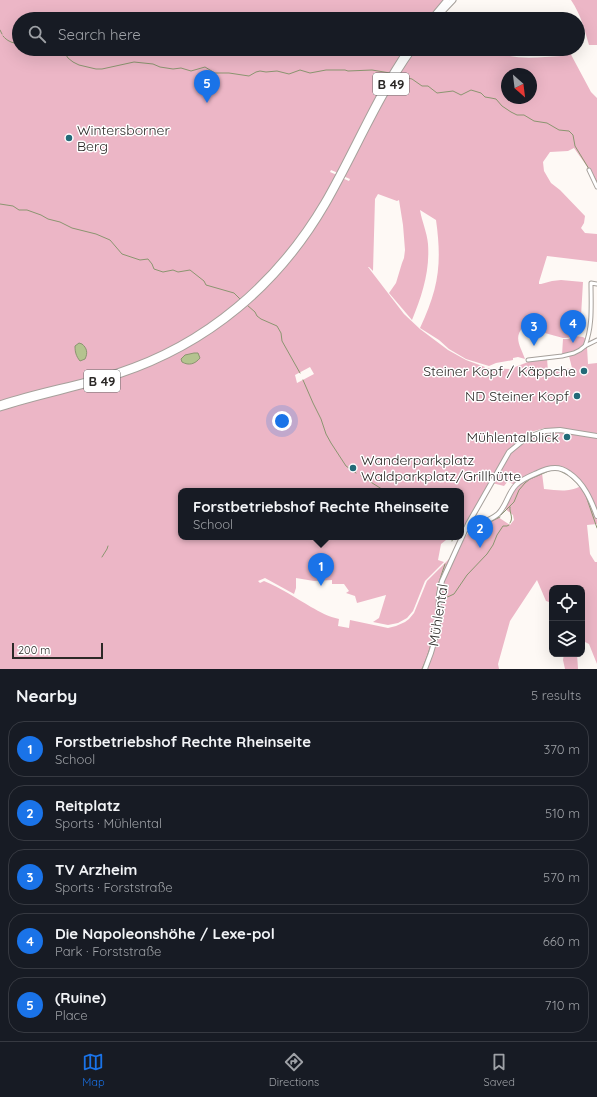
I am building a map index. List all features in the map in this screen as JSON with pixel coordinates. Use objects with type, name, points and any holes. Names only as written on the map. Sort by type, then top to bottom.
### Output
[{"type":"highway","points":[[437,12],[447,0]]},
{"type":"highway","points":[[442,12],[453,0]]},
{"type":"highway","name":"B 49","points":[[369,119],[394,70],[403,56]]},
{"type":"highway","name":"B 49","points":[[0,408],[104,380],[166,357],[197,337],[241,302],[283,264],[323,202],[369,119],[407,56]]},
{"type":"highway","name":"B 49","points":[[0,404],[28,395],[103,377],[124,370],[158,356],[197,337]]},
{"type":"street","points":[[589,170],[597,187]]},
{"type":"street","points":[[585,346],[589,336],[591,283],[597,284]]},
{"type":"street","points":[[528,360],[567,355],[580,350],[597,340]]},
{"type":"street","name":"Mühlental","points":[[464,533],[509,452],[526,438],[545,431],[560,430],[597,436]]},
{"type":"street","points":[[466,528],[471,528],[498,514],[512,490],[521,481],[541,471],[553,468],[562,469],[571,474],[578,481],[586,492],[597,516]]},
{"type":"street","name":"Mühlental","points":[[426,669],[438,629],[440,587],[461,540]]},
{"type":"shaded area","points":[[0,0],[445,0],[434,12],[12,12],[12,56],[401,56],[378,95],[338,173],[331,170],[330,172],[337,175],[324,200],[292,247],[236,304],[193,336],[132,366],[0,403]]},
{"type":"shaded area","points":[[571,0],[597,0],[597,45],[589,45],[585,31],[585,12],[578,12]]},
{"type":"shaded area","points":[[411,56],[508,56],[531,58],[572,56],[591,92],[597,98],[597,184],[574,148],[568,151],[550,152],[543,162],[544,171],[551,183],[560,190],[585,216],[584,223],[581,228],[585,233],[597,234],[597,262],[547,256],[539,284],[561,280],[583,282],[581,316],[574,316],[573,335],[568,338],[563,338],[523,327],[520,331],[518,339],[525,359],[518,357],[513,358],[513,360],[496,363],[489,366],[466,359],[449,349],[439,340],[420,328],[435,288],[439,263],[436,220],[420,210],[427,240],[428,264],[422,293],[412,320],[389,293],[396,283],[405,250],[399,200],[397,201],[378,194],[375,199],[373,271],[368,267],[404,314],[420,329],[448,350],[466,360],[485,368],[510,369],[528,362],[547,358],[548,372],[572,368],[569,356],[581,352],[587,347],[588,364],[597,363],[597,434],[569,429],[545,428],[534,431],[525,436],[507,452],[465,525],[464,488],[178,488],[178,540],[446,540],[441,544],[438,560],[444,562],[425,581],[413,611],[407,618],[398,623],[388,625],[373,622],[379,618],[386,595],[357,603],[355,596],[346,593],[349,591],[344,584],[332,584],[332,580],[314,581],[296,578],[296,588],[294,594],[265,578],[258,581],[260,583],[264,581],[311,607],[339,619],[338,626],[349,628],[350,620],[388,628],[396,626],[409,619],[414,613],[427,581],[451,557],[441,579],[437,627],[424,669],[0,669],[0,409],[103,381],[197,342],[234,316],[256,297],[288,264],[287,263],[342,178],[349,181],[350,179],[343,176],[394,82]],"holes":[[[310,367],[314,374],[297,383],[295,375]]]},
{"type":"shaded area","points":[[575,336],[586,339],[582,346],[573,352],[562,355],[563,339],[568,339]]},
{"type":"shaded area","points":[[79,343],[85,347],[87,353],[85,359],[80,361],[75,348],[75,346]]},
{"type":"shaded area","points":[[198,353],[200,358],[196,362],[189,364],[182,362],[181,359],[185,355]]},
{"type":"shaded area","points":[[555,432],[597,438],[597,513],[583,483],[570,471],[558,466],[548,467],[514,485],[508,481],[504,486],[492,483],[505,460],[515,448],[531,438],[542,434]]},
{"type":"shaded area","points":[[542,473],[544,489],[567,490],[581,486],[587,495],[597,520],[597,524],[587,525],[590,554],[595,562],[597,562],[597,664],[589,644],[585,642],[585,585],[549,585],[549,602],[546,601],[537,580],[510,621],[498,664],[499,669],[427,669],[440,627],[440,594],[444,579],[461,543],[472,529],[498,517],[510,525],[514,520],[513,515],[504,508],[515,490],[523,483]]},
{"type":"shaded area","points":[[564,657],[577,657],[578,669],[565,669]]},
{"type":"waterway","points":[[0,30],[2,34]]},
{"type":"waterway","points":[[3,36],[12,42]]},
{"type":"waterway","points":[[67,56],[79,65],[96,69],[134,62],[153,64],[160,67],[173,69],[181,68],[191,71],[205,67],[215,73],[229,73],[249,76],[260,71],[277,71],[289,74],[300,70],[310,73],[326,70],[372,70],[390,73]]},
{"type":"waterway","points":[[399,76],[412,79],[422,86],[428,86],[437,93],[453,91],[461,95],[471,90],[481,93],[485,97],[496,99],[502,106],[517,115],[524,115],[534,121],[547,123],[559,130],[569,131],[573,135],[575,146],[589,169]]},
{"type":"waterway","points":[[593,175],[597,182]]},
{"type":"waterway","points":[[0,204],[13,206],[19,210],[27,210],[72,228],[96,234],[110,240],[122,254],[140,260],[148,259],[154,269],[163,272],[173,270],[178,272],[190,270],[204,281],[206,285],[234,293],[240,299]]},
{"type":"waterway","points":[[247,305],[261,319],[277,326],[281,333],[282,341],[300,373]]},
{"type":"waterway","points":[[303,380],[331,443],[346,466],[356,473]]},
{"type":"waterway","points":[[501,515],[514,502],[519,490],[525,483],[530,479],[551,470]]},
{"type":"waterway","points":[[560,471],[568,475],[578,484]]},
{"type":"waterway","points":[[361,476],[380,488]]},
{"type":"waterway","points":[[580,486],[586,496],[597,528]]},
{"type":"waterway","points":[[510,507],[512,519],[510,523]]},
{"type":"waterway","points":[[492,521],[500,517]]},
{"type":"waterway","points":[[470,532],[488,524]]},
{"type":"waterway","points":[[441,600],[454,594],[467,575],[487,554],[503,526],[509,525]]},
{"type":"waterway","points":[[102,557],[108,546]]},
{"type":"waterway","points":[[437,600],[438,585],[445,564]]},
{"type":"waterway","points":[[422,669],[432,642],[436,614]]},
{"type":"place","name":"(Ruine)","points":[[207,103]]},
{"type":"place","name":"Wintersborner Berg","points":[[69,138]]},
{"type":"place","name":"Die Napoleonshöhe / Lexe-pol","points":[[573,343]]},
{"type":"place","name":"TV Arzheim","points":[[534,346]]},
{"type":"place","name":"Steiner Kopf / Käppche","points":[[584,371]]},
{"type":"place","name":"ND Steiner Kopf","points":[[577,396]]},
{"type":"place","name":"Mühlentalblick","points":[[567,437]]},
{"type":"place","name":"Wanderparkplatz Waldparkplatz/Grillhütte","points":[[353,468]]},
{"type":"place","name":"Reitplatz","points":[[480,548]]},
{"type":"place","name":"Forstbetriebshof Rechte Rheinseite","points":[[321,586]]}]
